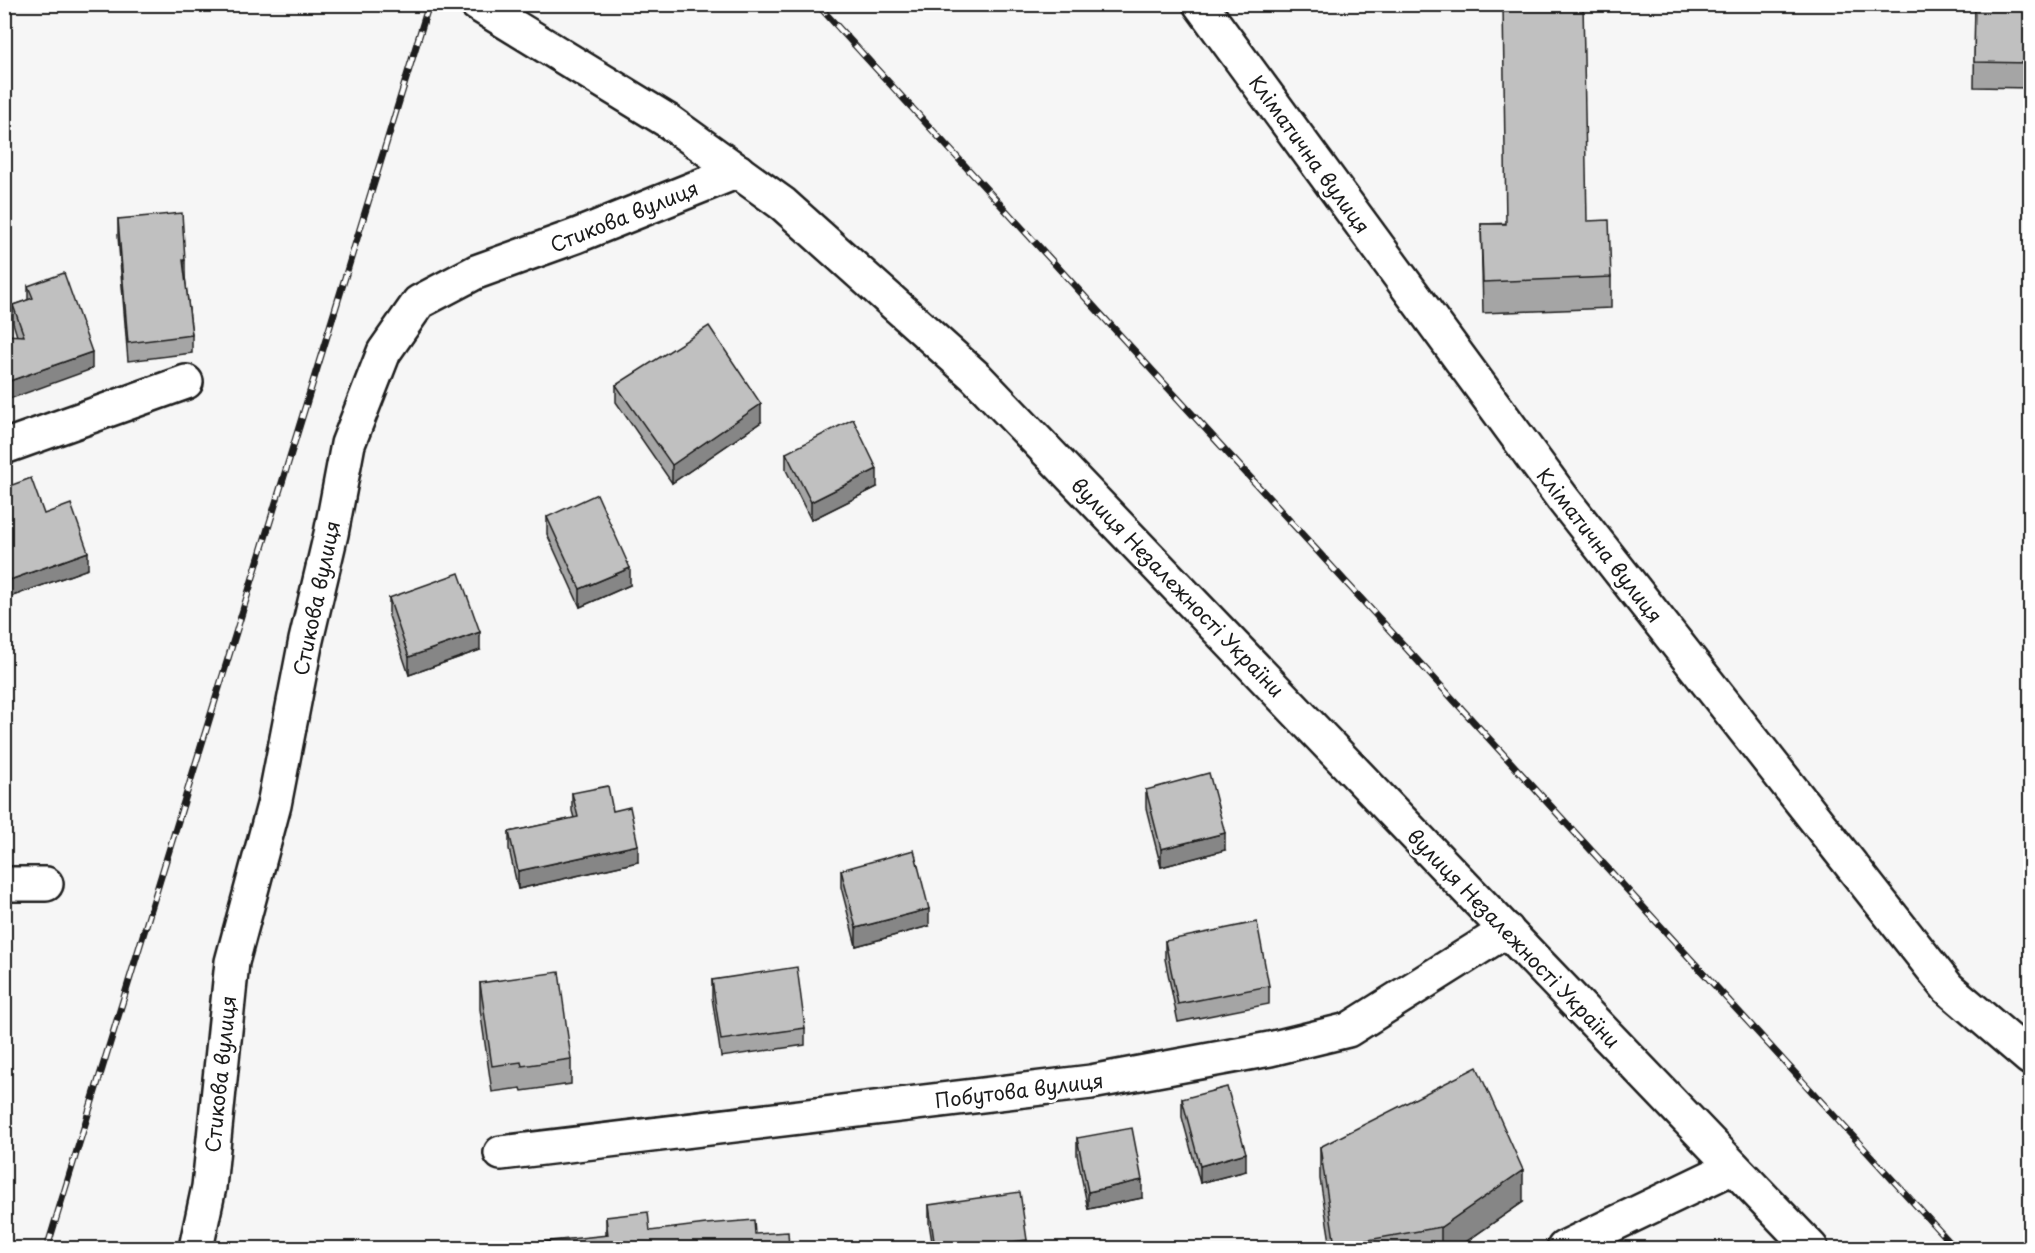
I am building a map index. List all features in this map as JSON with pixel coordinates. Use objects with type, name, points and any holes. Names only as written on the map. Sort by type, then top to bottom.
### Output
[{"type":"street","name":"вулиця Незалежності України","points":[[477,4],[668,121],[783,204],[976,376],[1811,1248]]},
{"type":"street","name":"Кліматична вулиця","points":[[1200,4],[1563,499],[1948,988],[2031,1058]]},
{"type":"street","name":"Стикова вулиця","points":[[195,1248],[209,1187],[232,962],[274,805],[348,444],[384,352],[419,302],[476,272],[576,236],[738,171]]},
{"type":"street","points":[[4,447],[186,382]]},
{"type":"street","points":[[4,884],[46,884]]},
{"type":"street","name":"Побутова вулиця","points":[[501,1153],[1091,1082],[1270,1049],[1348,1030],[1507,930]]},
{"type":"street","points":[[1564,1248],[1733,1167]]},
{"type":"building","points":[[1503,4],[1583,4],[1587,221],[1609,220],[1611,277],[1483,282],[1481,224],[1506,224]]},
{"type":"building","points":[[1975,4],[2031,4],[2031,63],[1974,62]]},
{"type":"building","points":[[182,213],[185,260],[183,260],[192,335],[128,343],[118,219]]},
{"type":"building","points":[[64,273],[92,352],[4,383],[4,335],[24,336],[13,305],[33,298],[28,286]]},
{"type":"building","points":[[709,326],[761,404],[672,465],[616,385]]},
{"type":"building","points":[[853,419],[877,469],[811,502],[786,453]]},
{"type":"building","points":[[31,478],[44,514],[71,504],[88,552],[7,581],[4,572],[4,488]]},
{"type":"building","points":[[597,494],[630,568],[580,589],[547,517]]},
{"type":"building","points":[[459,573],[480,632],[409,657],[389,598]]},
{"type":"building","points":[[1209,773],[1225,833],[1161,849],[1146,790]]},
{"type":"building","points":[[608,786],[613,811],[630,807],[638,845],[518,871],[509,832],[578,817],[572,793]]},
{"type":"building","points":[[914,850],[929,909],[856,928],[841,870]]},
{"type":"building","points":[[1257,922],[1269,986],[1178,1004],[1165,941]]},
{"type":"building","points":[[797,967],[805,1028],[721,1040],[712,980]]},
{"type":"building","points":[[559,972],[571,1059],[522,1066],[521,1062],[492,1066],[480,983]]},
{"type":"building","points":[[1477,1067],[1523,1170],[1441,1227],[1335,1246],[1320,1147]]},
{"type":"building","points":[[1227,1087],[1246,1153],[1200,1166],[1182,1099]]},
{"type":"building","points":[[1132,1128],[1142,1180],[1088,1192],[1077,1138]]},
{"type":"building","points":[[1020,1192],[1027,1240],[966,1248],[935,1248],[929,1205]]},
{"type":"building","points":[[648,1212],[650,1231],[754,1220],[755,1234],[788,1232],[789,1248],[504,1248],[503,1246],[608,1235],[606,1217]]},
{"type":"railway","points":[[47,1248],[429,4]]},
{"type":"railway","points":[[817,4],[1955,1248]]}]
